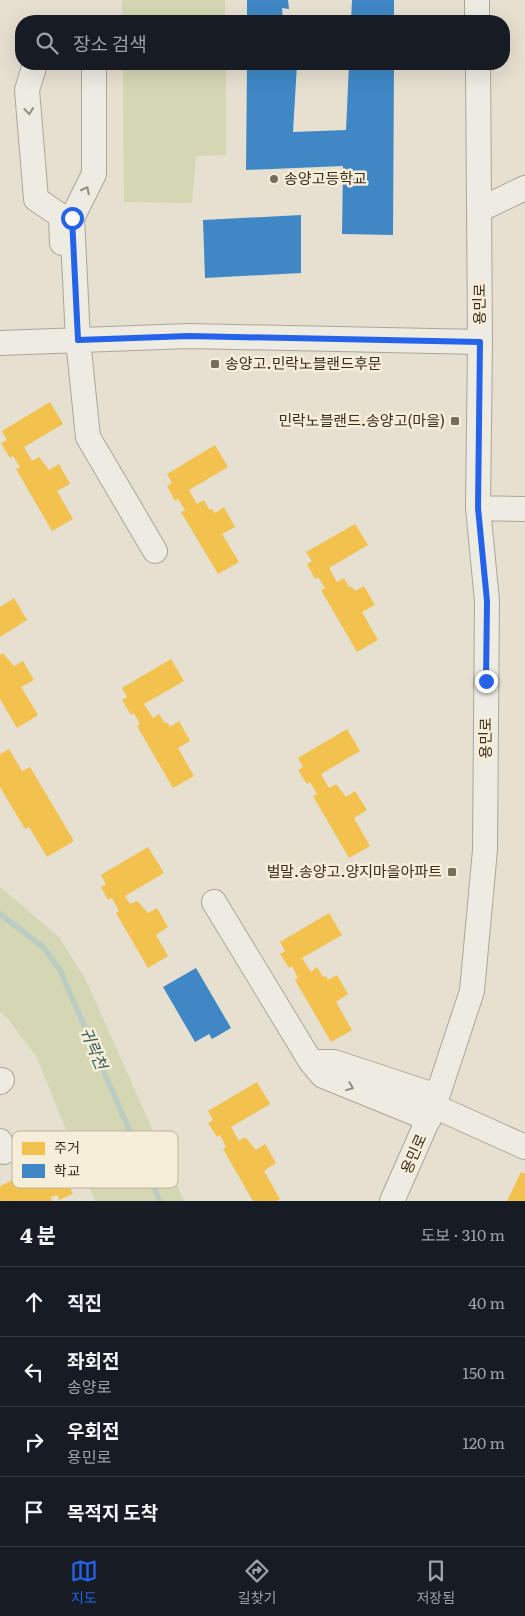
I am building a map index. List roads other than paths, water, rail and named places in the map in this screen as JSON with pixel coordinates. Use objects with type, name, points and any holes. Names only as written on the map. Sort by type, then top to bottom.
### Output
[{"type":"street","points":[[477,0],[477,15]]},
{"type":"street","points":[[33,70],[26,90],[36,199],[61,216],[72,340],[88,436],[155,551]]},
{"type":"street","points":[[72,340],[72,218],[94,174],[94,70]]},
{"type":"street","name":"용민로","points":[[392,1201],[434,1107],[472,991],[485,850],[487,601],[478,508],[480,342],[478,70]]},
{"type":"street","points":[[479,210],[525,188]]},
{"type":"street","points":[[0,343],[189,336],[480,342]]},
{"type":"street","points":[[478,508],[525,509]]},
{"type":"street","points":[[214,902],[311,1062],[334,1062],[525,1147]]},
{"type":"waterway","name":"귀락천","points":[[0,914],[43,947],[60,970],[130,1131]]},
{"type":"waterway","name":"귀락천","points":[[154,1188],[160,1201]]},
{"type":"place","name":"송양고등학교","points":[[274,179]]},
{"type":"place","name":"송양고.민락노블랜드후문","points":[[215,364]]},
{"type":"place","name":"민락노블랜드.송양고(마을)","points":[[455,421]]},
{"type":"place","name":"벌말.송양고.양지마을아파트","points":[[452,872]]}]
